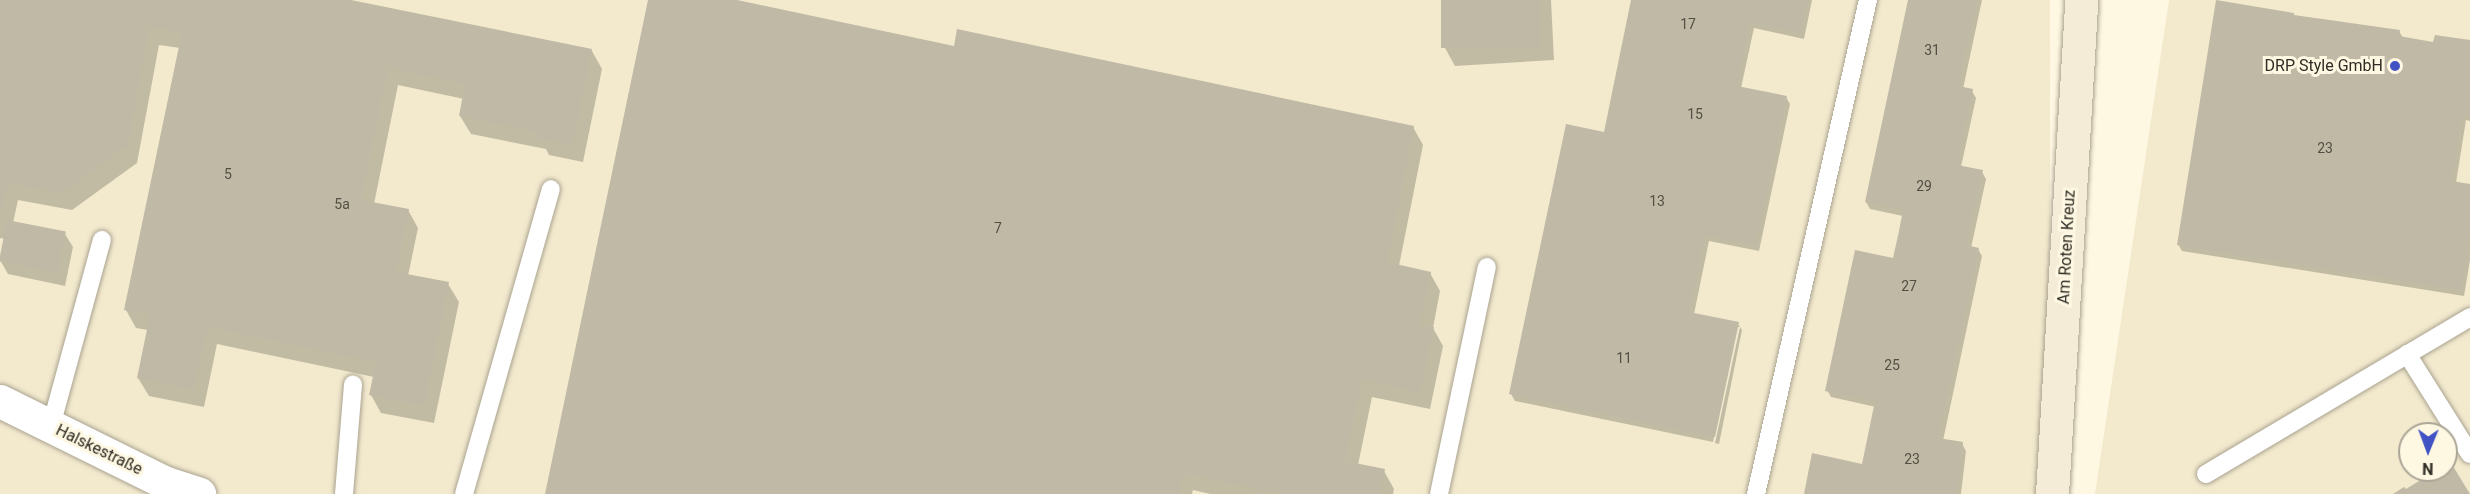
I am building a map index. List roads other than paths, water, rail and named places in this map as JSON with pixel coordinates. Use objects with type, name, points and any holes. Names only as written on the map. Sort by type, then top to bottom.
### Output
[{"type":"street","name":"Am Roten Kreuz","points":[[2052,494],[2081,0]]},
{"type":"street","name":"Halskestraße","points":[[0,401],[165,488],[199,494]]},
{"type":"lane","points":[[1756,494],[1868,0]]},
{"type":"lane","points":[[464,494],[551,189]]},
{"type":"lane","points":[[51,426],[102,240]]},
{"type":"lane","points":[[1439,494],[1487,267]]},
{"type":"lane","points":[[2206,474],[2470,317]]},
{"type":"lane","points":[[2407,354],[2470,454]]},
{"type":"lane","points":[[344,494],[353,384]]},
{"type":"place","name":"DRP Style GmbH","points":[[2395,66]]}]
